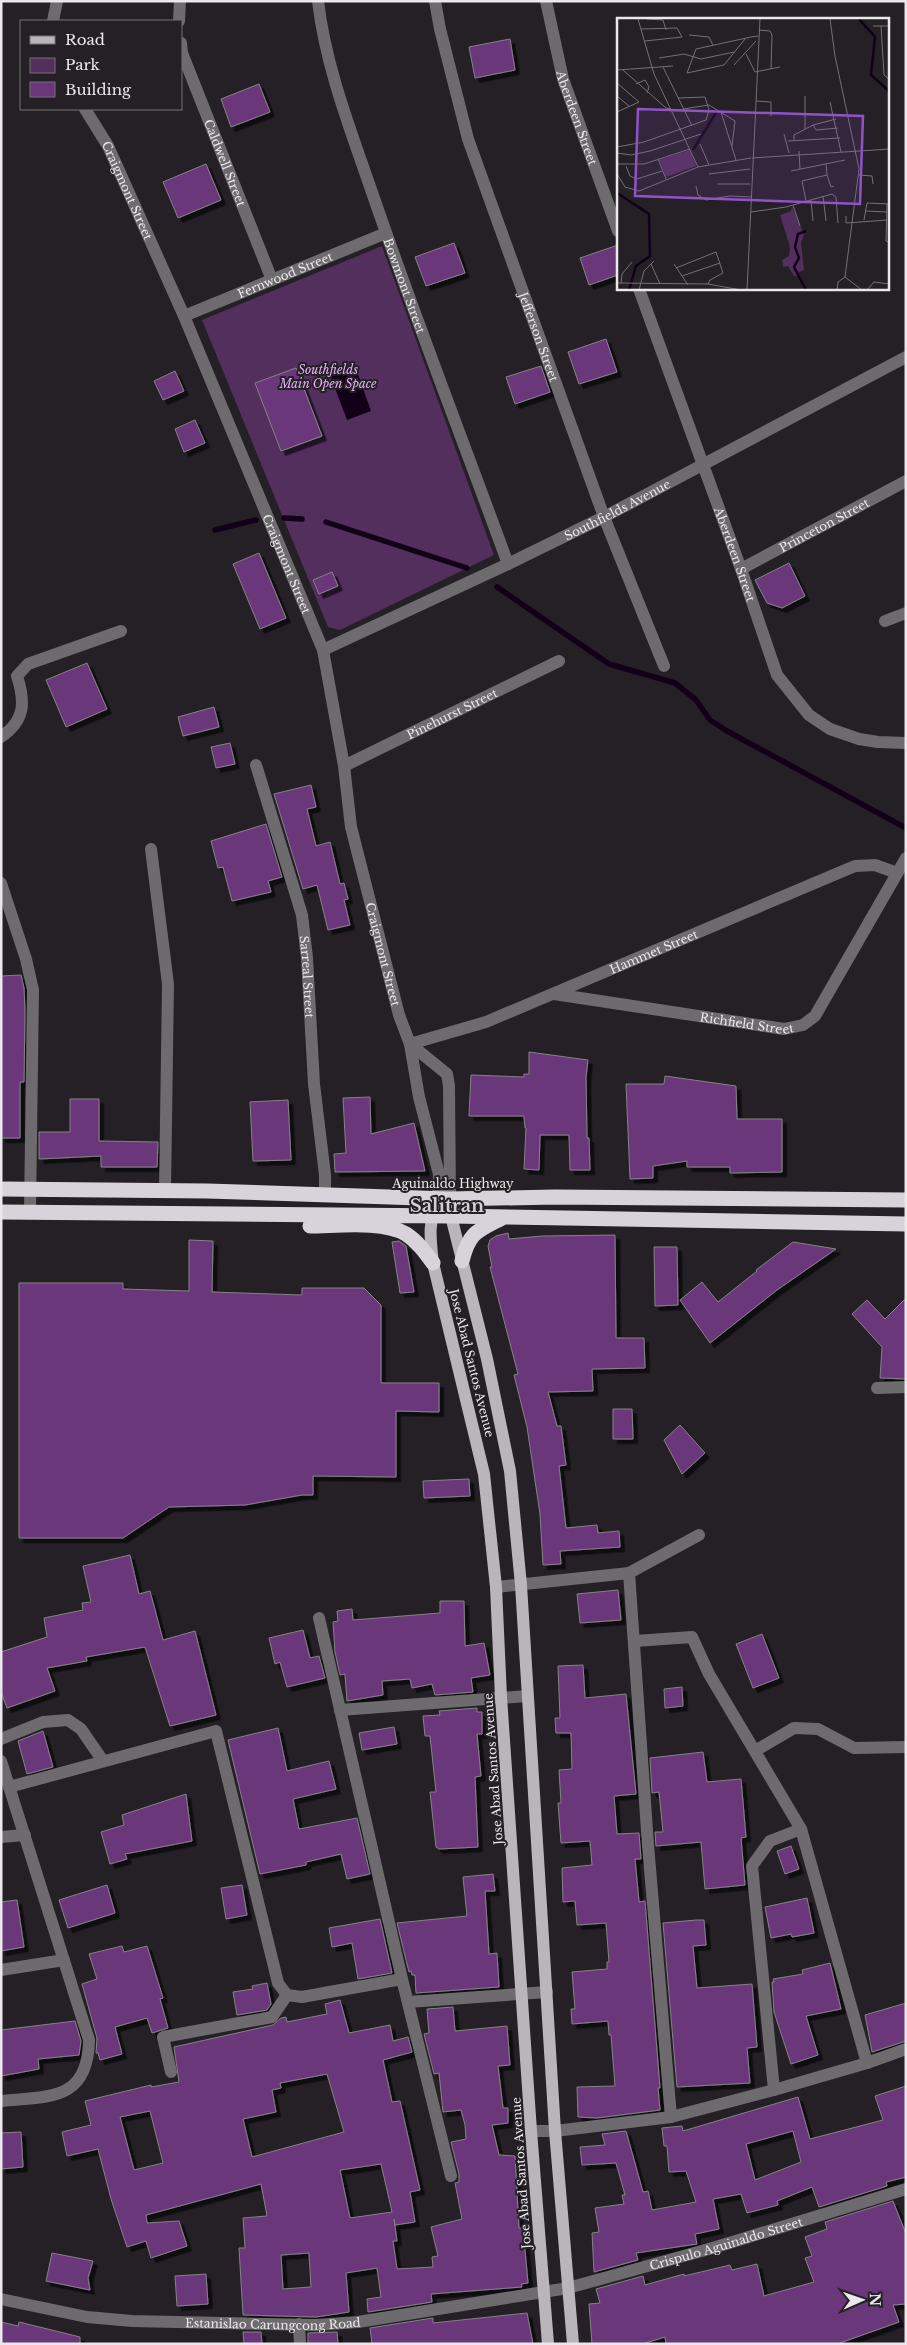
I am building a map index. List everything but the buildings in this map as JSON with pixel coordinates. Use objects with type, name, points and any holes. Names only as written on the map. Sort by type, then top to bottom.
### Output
[{"type":"highway","name":"Aguinaldo Highway","points":[[1,1188],[325,1194],[444,1199],[564,1197],[906,1200]]},
{"type":"highway","points":[[1,1212],[451,1216],[906,1224]]},
{"type":"highway","points":[[255,1215],[278,1226],[379,1226],[394,1229],[416,1242],[433,1262]]},
{"type":"highway","points":[[462,1261],[466,1243],[472,1235],[504,1217]]},
{"type":"main road","name":"Jose Abad Santos Avenue","points":[[444,1199],[451,1216],[503,1428],[510,1471],[521,1585],[555,2131],[573,2344]]},
{"type":"main road","name":"Jose Abad Santos Avenue","points":[[444,1199],[431,1216],[430,1228],[433,1262],[484,1474],[496,1587],[501,1697],[523,1993],[531,2132],[548,2344]]},
{"type":"street","points":[[53,20],[57,1]]},
{"type":"street","points":[[179,20],[180,1]]},
{"type":"street","name":"Bowmont Street","points":[[318,1],[336,87],[386,234],[508,564]]},
{"type":"street","name":"Jefferson Street","points":[[435,1],[440,29],[468,140],[604,517],[664,666]]},
{"type":"street","name":"Aberdeen Street","points":[[546,1],[563,79],[617,228]]},
{"type":"street","name":"Caldwell Street","points":[[182,53],[272,280]]},
{"type":"street","name":"Craigmont Street","points":[[85,110],[108,146],[184,316],[323,650],[344,766],[351,827],[399,1015],[410,1044],[419,1097],[444,1199]]},
{"type":"street","name":"Fernwood Street","points":[[184,316],[386,234]]},
{"type":"street","name":"Aberdeen Street","points":[[639,290],[704,465],[778,675],[809,715],[830,728],[859,739],[906,743]]},
{"type":"street","name":"Southfields Avenue","points":[[323,650],[604,517],[906,357]]},
{"type":"street","name":"Princeton Street","points":[[741,569],[906,481]]},
{"type":"street","points":[[885,622],[906,613]]},
{"type":"street","points":[[1,737],[20,717],[23,697],[17,676],[28,664],[121,631]]},
{"type":"street","name":"Pinehurst Street","points":[[344,766],[559,661]]},
{"type":"street","name":"Sarreal Street","points":[[256,765],[302,916],[307,958],[314,1084],[325,1176],[325,1194]]},
{"type":"street","points":[[151,849],[168,984],[165,1191]]},
{"type":"street","name":"Richfield Street","points":[[554,994],[784,1029],[803,1026],[815,1016],[906,858]]},
{"type":"street","name":"Hammet Street","points":[[410,1044],[486,1022],[855,866],[875,865],[897,873]]},
{"type":"street","points":[[1,883],[26,959],[33,990],[30,1212]]},
{"type":"street","points":[[410,1044],[447,1074],[449,1086],[444,1199]]},
{"type":"street","points":[[877,1388],[906,1388]]},
{"type":"street","points":[[496,1587],[628,1573],[699,1535]]},
{"type":"street","points":[[628,1573],[635,1641],[640,1743],[671,2117]]},
{"type":"street","points":[[319,1618],[402,1978],[451,2176]]},
{"type":"street","points":[[635,1641],[692,1637],[710,1674],[800,1829],[867,2063]]},
{"type":"street","points":[[340,1710],[527,1696]]},
{"type":"street","points":[[1,1739],[42,1722],[68,1720],[81,1729],[102,1760]]},
{"type":"street","points":[[755,1751],[794,1728],[818,1730],[854,1748],[906,1747]]},
{"type":"street","points":[[9,1787],[102,1760],[216,1731],[278,1983],[287,1995],[302,1997],[402,1978]]},
{"type":"street","points":[[1,1761],[89,2040],[89,2054],[85,2067],[72,2088],[60,2094],[1,2101]]},
{"type":"street","points":[[774,2090],[752,1866],[770,1841],[800,1829]]},
{"type":"street","points":[[1,1837],[24,1835]]},
{"type":"street","points":[[1,1970],[64,1960]]},
{"type":"street","points":[[408,2002],[547,1992]]},
{"type":"street","points":[[171,2072],[163,2037],[272,2017],[287,1995]]},
{"type":"street","points":[[531,2132],[555,2131],[671,2117],[774,2090],[867,2063],[906,2049]]},
{"type":"street","name":"Crispulo Aguinaldo Street","points":[[544,2292],[568,2288],[716,2247],[906,2189]]},
{"type":"street","name":"Estanislao Carungcong Road","points":[[1,2299],[87,2317],[132,2321],[299,2324],[358,2322],[544,2292]]},
{"type":"street","points":[[299,2324],[300,2344]]},
{"type":"green space","name":"Southfields Main Open Space","points":[[382,246],[494,555],[340,630],[328,627],[202,320]]},
{"type":"shaded area","points":[[355,366],[371,411],[347,420],[330,375]]},
{"type":"waterway","points":[[284,518],[302,519]]},
{"type":"waterway","points":[[215,530],[256,520]]},
{"type":"waterway","points":[[326,522],[467,568]]},
{"type":"waterway","points":[[497,587],[609,664],[675,683],[696,700],[710,720],[727,731],[906,828]]},
{"type":"district","name":"Salitran","points":[[447,1206]]}]
